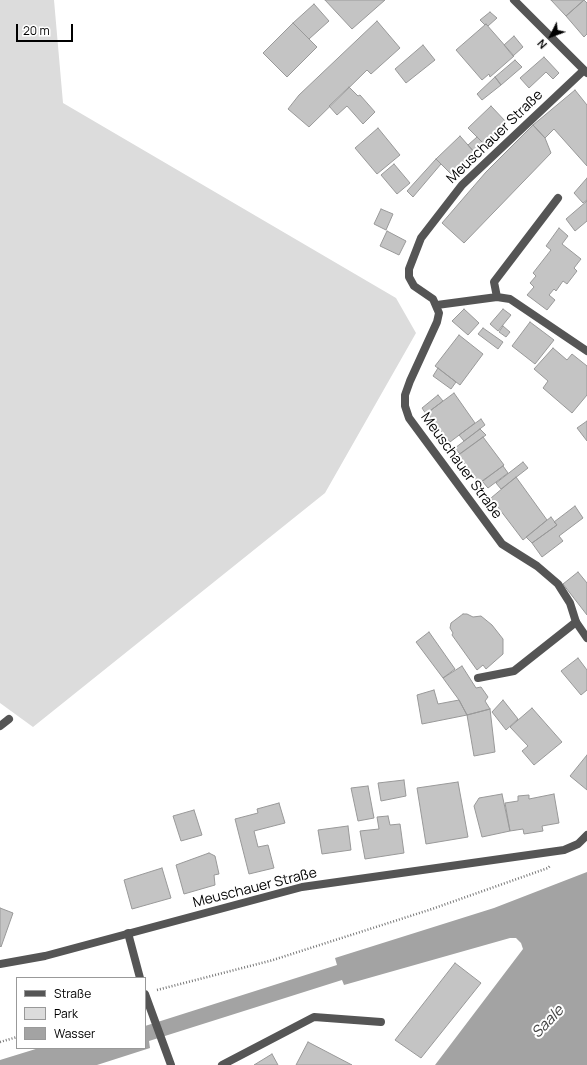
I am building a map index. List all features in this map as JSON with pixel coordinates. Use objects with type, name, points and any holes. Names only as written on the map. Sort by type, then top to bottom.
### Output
[{"type":"street","points":[[514,0],[585,72]]},
{"type":"street","name":"Meuschauer Straße","points":[[585,72],[462,184],[421,238],[409,269],[408,277],[414,286],[433,299],[439,312],[437,322],[405,395],[405,406],[409,418],[502,544],[537,566],[558,584],[570,603],[576,622],[587,638]]},
{"type":"street","points":[[497,297],[494,282],[558,198]]},
{"type":"street","points":[[437,306],[497,297],[510,299],[587,351]]},
{"type":"street","points":[[478,678],[514,671],[576,622]]},
{"type":"street","points":[[0,726],[9,719]]},
{"type":"street","name":"Meuschauer Straße","points":[[0,964],[45,956],[302,887],[564,850],[578,844],[587,836]]},
{"type":"street","points":[[128,933],[140,977]]},
{"type":"street","points":[[149,992],[170,1062]]},
{"type":"street","points":[[222,1065],[314,1017],[381,1022]]},
{"type":"path","points":[[149,992],[273,960],[432,909],[548,868],[564,850]]},
{"type":"path","points":[[0,1042],[16,1037]]},
{"type":"green space","points":[[0,0],[54,0],[63,103],[396,298],[416,333],[325,493],[33,727],[0,703]]},
{"type":"water","name":"Saale","points":[[587,872],[587,1065],[435,1065],[523,949],[521,943],[516,938],[510,938],[344,985],[342,980],[149,1041],[150,1048],[97,1065],[0,1065],[0,1060],[36,1049],[146,1049],[146,1026],[337,965],[335,958],[494,908]]},
{"type":"building","points":[[325,0],[385,0],[352,29]]},
{"type":"building","points":[[551,0],[584,0],[566,16]]},
{"type":"building","points":[[584,0],[587,3],[587,34],[584,37],[566,16]]},
{"type":"building","points":[[314,4],[329,21],[309,39],[293,23]]},
{"type":"building","points":[[490,12],[497,18],[488,26],[480,20]]},
{"type":"building","points":[[377,21],[400,48],[371,74],[367,70],[309,127],[288,109],[299,95]]},
{"type":"building","points":[[293,23],[317,47],[287,77],[263,53]]},
{"type":"building","points":[[486,24],[514,56],[490,77],[489,74],[482,80],[456,50]]},
{"type":"building","points":[[514,36],[523,47],[513,56],[504,45]]},
{"type":"building","points":[[423,45],[435,60],[406,83],[395,69]]},
{"type":"building","points":[[544,57],[559,73],[553,79],[546,72],[529,88],[520,78]]},
{"type":"building","points":[[515,60],[522,67],[501,85],[495,77]]},
{"type":"building","points":[[495,77],[501,85],[482,100],[477,94]]},
{"type":"building","points":[[349,87],[358,96],[360,95],[375,112],[363,124],[347,106],[337,115],[329,106]]},
{"type":"building","points":[[575,90],[587,105],[587,166],[554,129],[545,138],[533,125]]},
{"type":"building","points":[[491,106],[507,123],[484,144],[468,128]]},
{"type":"building","points":[[533,125],[545,138],[551,153],[464,243],[442,223],[486,172]]},
{"type":"building","points":[[378,128],[400,155],[377,174],[355,148]]},
{"type":"building","points":[[460,136],[475,153],[452,175],[436,159]]},
{"type":"building","points":[[477,137],[484,144],[475,153],[468,145]]},
{"type":"building","points":[[436,159],[441,164],[413,197],[407,191]]},
{"type":"building","points":[[394,164],[410,183],[397,194],[381,175]]},
{"type":"building","points":[[587,178],[587,200],[583,203],[574,193]]},
{"type":"building","points":[[587,201],[587,221],[575,231],[566,219]]},
{"type":"building","points":[[381,209],[393,214],[386,230],[374,224]]},
{"type":"building","points":[[559,228],[568,236],[562,244],[581,259],[574,268],[577,271],[567,284],[563,281],[556,291],[554,289],[549,295],[555,300],[547,310],[527,295],[534,287],[530,283],[536,276],[533,273],[551,250],[546,246]]},
{"type":"building","points":[[387,231],[406,241],[399,255],[380,246]]},
{"type":"building","points":[[464,309],[479,323],[468,335],[452,321]]},
{"type":"building","points":[[503,309],[511,315],[498,331],[490,324]]},
{"type":"building","points":[[530,322],[554,340],[535,364],[512,346]]},
{"type":"building","points":[[503,326],[510,332],[506,337],[499,332]]},
{"type":"building","points":[[483,328],[503,342],[498,349],[478,334]]},
{"type":"building","points":[[459,335],[483,354],[460,385],[435,366]]},
{"type":"building","points":[[553,348],[567,360],[572,354],[587,366],[587,395],[572,413],[543,388],[548,381],[534,369]]},
{"type":"building","points":[[438,368],[456,382],[451,389],[433,376]]},
{"type":"building","points":[[454,393],[475,423],[450,442],[427,413]]},
{"type":"building","points":[[438,395],[443,401],[426,414],[422,408]]},
{"type":"building","points":[[481,419],[485,425],[464,441],[459,435]]},
{"type":"building","points":[[587,421],[587,441],[577,428]]},
{"type":"building","points":[[480,429],[486,435],[460,454],[455,448]]},
{"type":"building","points":[[483,437],[504,465],[479,484],[458,455]]},
{"type":"building","points":[[523,462],[528,468],[501,489],[496,483]]},
{"type":"building","points":[[503,466],[508,473],[488,488],[482,481]]},
{"type":"building","points":[[516,477],[547,520],[523,540],[491,498]]},
{"type":"building","points":[[575,506],[583,518],[559,536],[563,541],[542,557],[532,543],[557,525],[554,522]]},
{"type":"building","points":[[551,517],[557,525],[532,543],[526,537]]},
{"type":"building","points":[[578,572],[587,583],[587,615],[563,584]]},
{"type":"building","points":[[463,614],[473,617],[481,616],[492,625],[503,639],[503,654],[486,669],[483,665],[477,670],[452,635],[453,633],[450,628],[451,623]]},
{"type":"building","points":[[429,632],[455,669],[443,678],[416,642]]},
{"type":"building","points":[[578,658],[587,670],[587,690],[581,695],[561,671]]},
{"type":"building","points":[[462,666],[476,688],[481,687],[488,697],[485,701],[490,709],[467,715],[459,700],[443,678]]},
{"type":"building","points":[[434,690],[438,704],[459,700],[467,715],[422,724],[417,695]]},
{"type":"building","points":[[503,700],[518,719],[506,730],[492,712]]},
{"type":"building","points":[[532,708],[562,742],[534,765],[522,751],[528,746],[510,727]]},
{"type":"building","points":[[490,709],[495,752],[474,756],[467,715]]},
{"type":"building","points":[[587,755],[587,790],[570,776]]},
{"type":"building","points":[[404,780],[406,796],[381,801],[378,783]]},
{"type":"building","points":[[458,782],[468,837],[426,844],[417,788]]},
{"type":"building","points":[[368,786],[374,818],[358,821],[351,788]]},
{"type":"building","points":[[502,794],[510,831],[482,837],[474,806],[479,798]]},
{"type":"building","points":[[554,794],[559,823],[542,826],[543,831],[524,834],[523,829],[510,831],[505,803],[518,801],[518,796],[529,795],[529,799]]},
{"type":"building","points":[[279,803],[285,823],[254,831],[258,847],[268,845],[274,868],[249,874],[235,819],[258,813],[257,809]]},
{"type":"building","points":[[194,810],[202,835],[181,841],[173,816]]},
{"type":"building","points":[[388,816],[390,825],[400,824],[404,853],[365,859],[360,831],[379,829],[377,817]]},
{"type":"building","points":[[348,826],[351,850],[322,854],[318,830]]},
{"type":"building","points":[[209,853],[215,856],[219,874],[214,875],[215,885],[184,894],[176,865]]},
{"type":"building","points":[[162,868],[171,898],[132,909],[124,880]]},
{"type":"building","points":[[0,908],[13,913],[1,947],[0,946]]},
{"type":"building","points":[[455,963],[481,983],[421,1058],[395,1040]]},
{"type":"building","points":[[308,1042],[352,1065],[296,1065]]},
{"type":"building","points":[[272,1054],[278,1065],[254,1065]]}]
